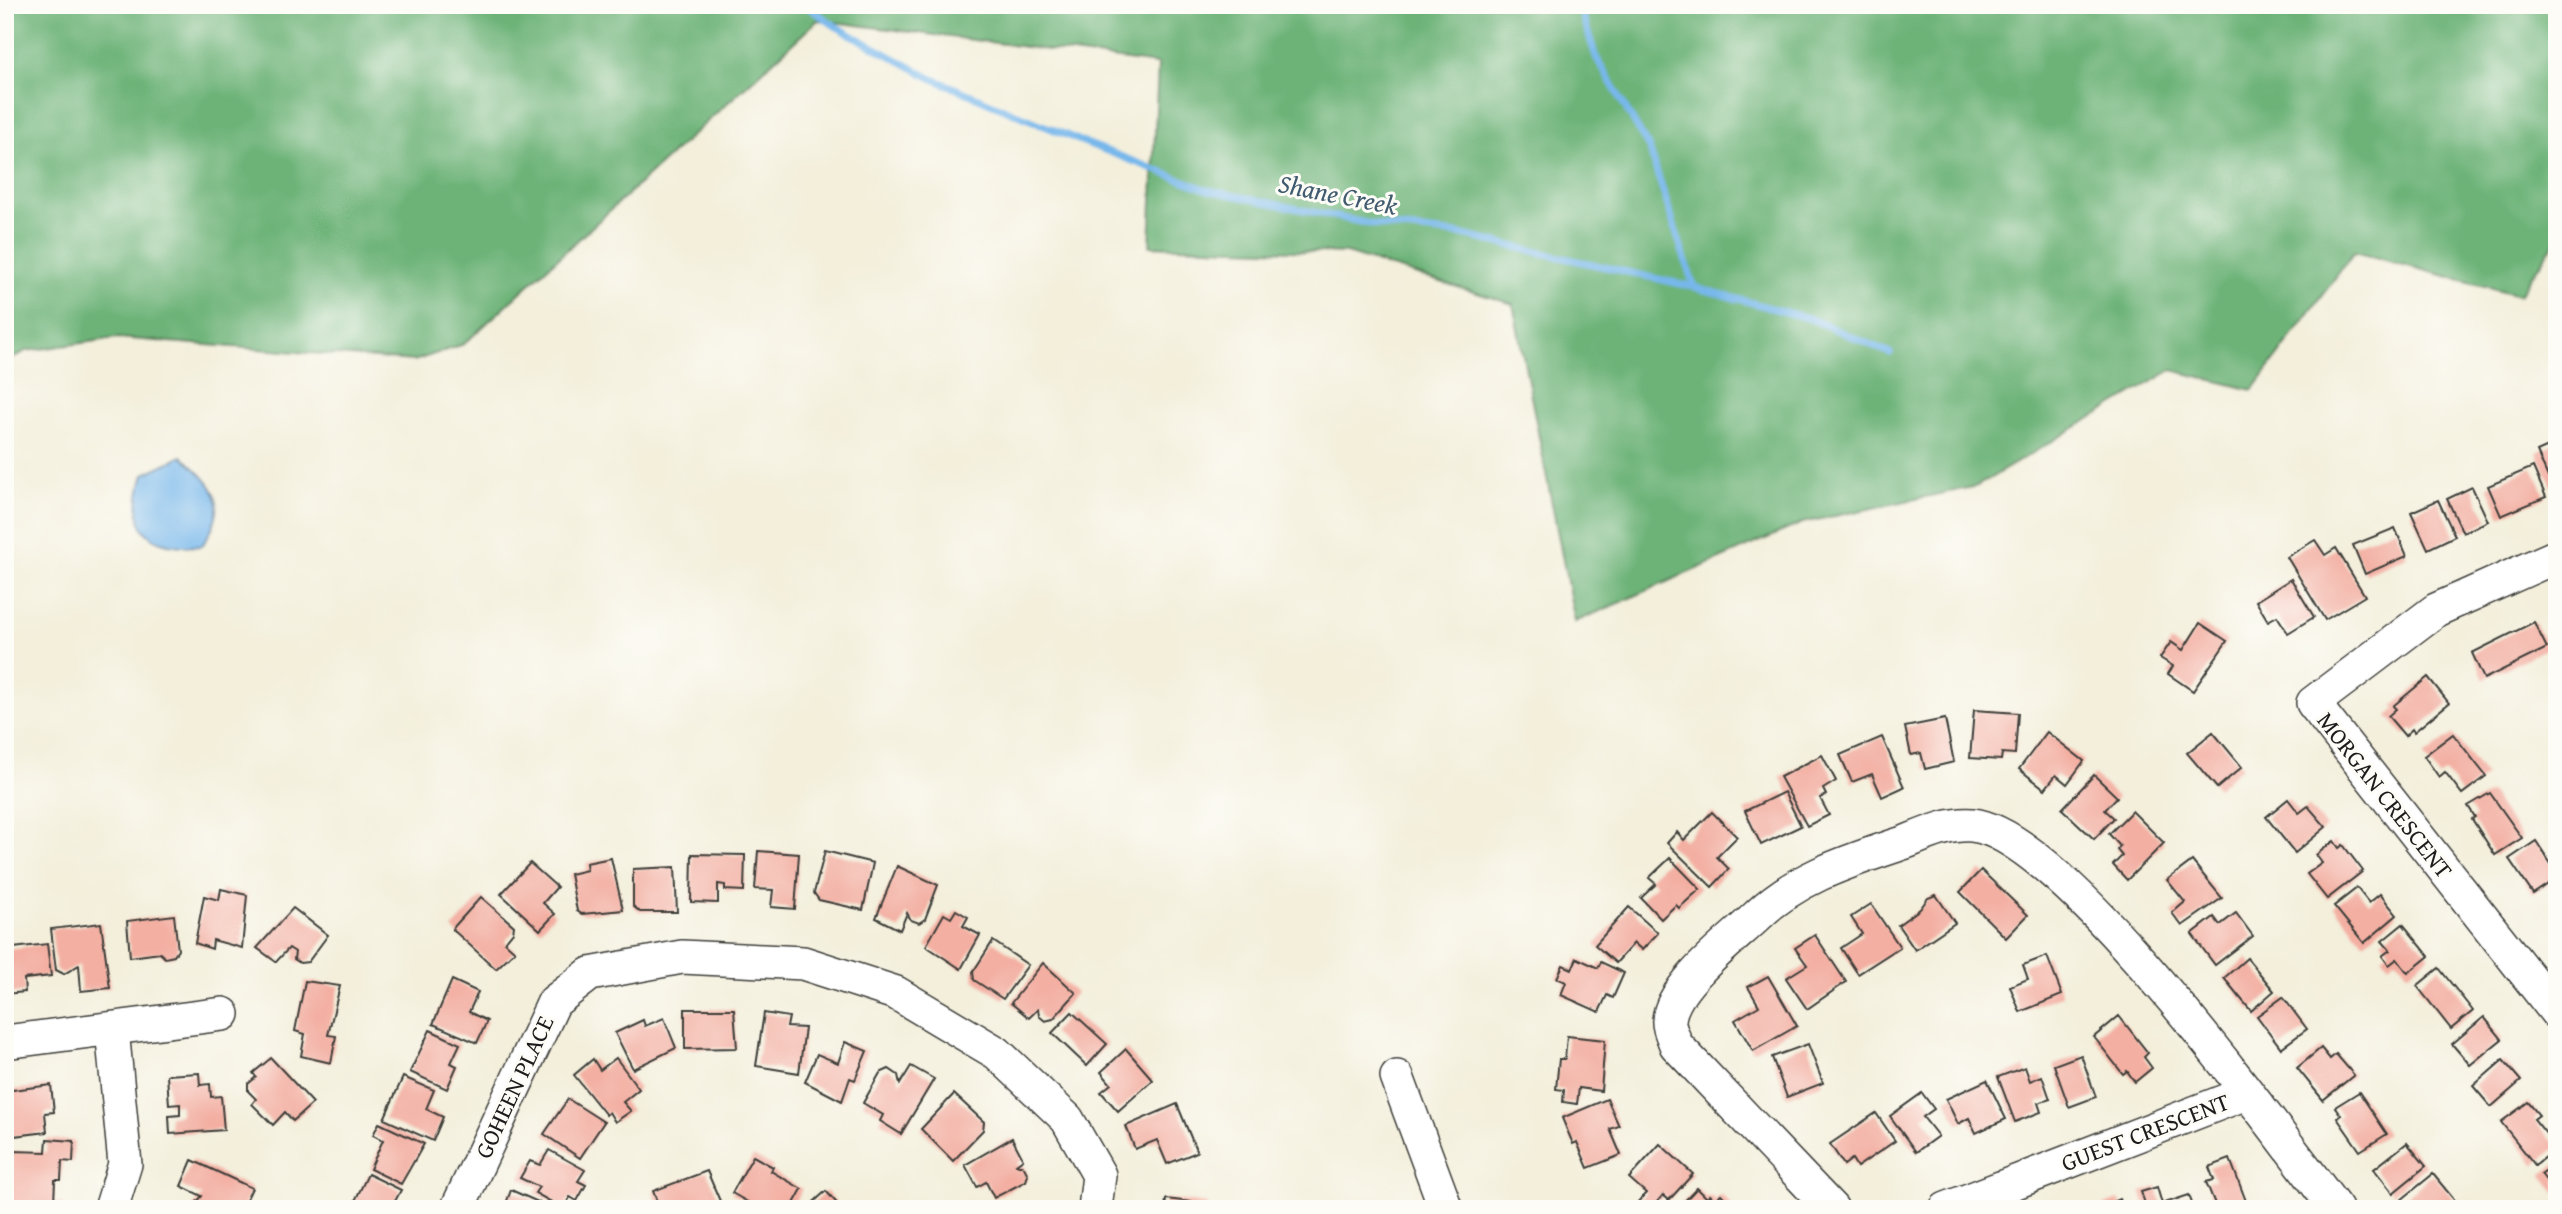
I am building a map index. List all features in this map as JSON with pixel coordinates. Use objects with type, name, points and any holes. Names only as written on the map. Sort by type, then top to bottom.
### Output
[{"type":"street","name":"MORGAN CRESCENT","points":[[2557,556],[2436,610],[2313,703],[2557,1013]]},
{"type":"street","points":[[1832,1209],[1676,1045],[1669,1021],[1677,995],[1774,900],[1830,868],[1945,828],[1973,825],[2006,836],[2049,867],[2136,955],[2246,1093]]},
{"type":"street","name":"GOHEEN PLACE","points":[[457,1209],[554,1002],[590,974],[682,957],[803,963],[896,993],[997,1053],[1067,1119],[1098,1175],[1095,1209]]},
{"type":"street","points":[[5,1042],[223,1014]]},
{"type":"street","points":[[111,1209],[125,1164],[112,1029]]},
{"type":"street","points":[[1397,1077],[1446,1209]]},
{"type":"street","name":"GUEST CRESCENT","points":[[1946,1209],[2246,1093],[2336,1209]]},
{"type":"green space","points":[[5,5],[2557,5],[2557,239],[2519,295],[2354,252],[2253,390],[2172,370],[1977,486],[1802,523],[1575,622],[1513,304],[1346,253],[1150,246],[1158,64],[818,20],[464,344],[414,361],[117,338],[26,351],[5,363]]},
{"type":"water","points":[[182,456],[204,477],[216,496],[216,517],[202,546],[167,544],[146,532],[140,522],[139,493],[144,474]]},
{"type":"building","points":[[2557,443],[2557,490],[2554,491],[2537,452]]},
{"type":"building","points":[[2533,467],[2546,497],[2501,516],[2488,486]]},
{"type":"building","points":[[2472,487],[2488,521],[2463,533],[2447,499]]},
{"type":"building","points":[[2438,500],[2455,536],[2428,549],[2411,512]]},
{"type":"building","points":[[2395,528],[2407,556],[2365,574],[2353,545]]},
{"type":"building","points":[[2315,540],[2325,555],[2336,548],[2365,596],[2325,620],[2287,557]]},
{"type":"building","points":[[2291,579],[2314,617],[2288,633],[2277,616],[2268,621],[2256,601]]},
{"type":"building","points":[[2534,622],[2547,648],[2484,679],[2472,653]]},
{"type":"building","points":[[2200,623],[2227,641],[2193,691],[2168,674],[2173,666],[2160,658],[2171,642],[2183,650]]},
{"type":"building","points":[[2428,677],[2449,703],[2414,732],[2412,729],[2405,736],[2388,716],[2396,709],[2393,706]]},
{"type":"building","points":[[1974,710],[2018,713],[2015,754],[2002,753],[2001,760],[1970,758]]},
{"type":"building","points":[[1945,719],[1954,762],[1925,769],[1921,753],[1911,755],[1905,727]]},
{"type":"building","points":[[2047,732],[2084,761],[2067,784],[2056,775],[2045,789],[2019,769]]},
{"type":"building","points":[[2213,732],[2242,767],[2217,788],[2187,753]]},
{"type":"building","points":[[2453,734],[2486,776],[2462,794],[2445,772],[2439,777],[2424,756]]},
{"type":"building","points":[[1882,737],[1904,787],[1882,797],[1872,774],[1852,782],[1840,755]]},
{"type":"building","points":[[1822,755],[1836,781],[1823,789],[1826,795],[1820,798],[1829,815],[1807,826],[1780,777]]},
{"type":"building","points":[[2094,775],[2117,797],[2105,810],[2114,818],[2094,839],[2062,809]]},
{"type":"building","points":[[1784,792],[1801,826],[1761,845],[1745,811]]},
{"type":"building","points":[[2490,793],[2522,838],[2495,855],[2472,819],[2475,817],[2468,806]]},
{"type":"building","points":[[2288,799],[2299,813],[2308,806],[2326,827],[2295,853],[2266,817]]},
{"type":"building","points":[[2132,811],[2164,843],[2127,880],[2113,865],[2122,856],[2117,850],[2120,846],[2109,834]]},
{"type":"building","points":[[1712,812],[1737,837],[1717,857],[1729,869],[1712,887],[1667,843],[1677,832],[1684,840]]},
{"type":"building","points":[[2334,841],[2339,848],[2343,845],[2363,871],[2327,899],[2307,874],[2322,863],[2316,855]]},
{"type":"building","points":[[2536,841],[2557,873],[2557,878],[2533,894],[2509,859]]},
{"type":"building","points":[[758,851],[799,854],[795,909],[771,907],[773,890],[755,889]]},
{"type":"building","points":[[825,851],[873,863],[863,910],[819,900],[814,893]]},
{"type":"building","points":[[692,854],[745,855],[744,891],[725,890],[725,885],[718,884],[718,903],[691,902]]},
{"type":"building","points":[[611,858],[623,910],[582,914],[577,911],[570,874],[587,870],[586,863]]},
{"type":"building","points":[[1670,858],[1700,889],[1679,908],[1676,905],[1661,919],[1641,898],[1656,884],[1649,878]]},
{"type":"building","points":[[2192,861],[2222,898],[2182,926],[2172,913],[2185,902],[2167,880]]},
{"type":"building","points":[[530,863],[557,887],[543,903],[555,914],[540,930],[501,894]]},
{"type":"building","points":[[897,866],[938,885],[925,919],[919,923],[911,920],[907,913],[900,930],[876,918]]},
{"type":"building","points":[[675,867],[677,912],[640,912],[633,906],[633,869]]},
{"type":"building","points":[[1981,870],[2028,915],[2006,938],[1960,892]]},
{"type":"building","points":[[2357,888],[2369,903],[2380,894],[2397,915],[2364,943],[2334,906]]},
{"type":"building","points":[[221,889],[247,895],[242,948],[213,940],[212,949],[195,943],[204,896],[219,900]]},
{"type":"building","points":[[1936,895],[1955,923],[1915,950],[1898,925],[1920,909],[1928,898]]},
{"type":"building","points":[[481,897],[514,926],[505,942],[515,951],[496,969],[452,929]]},
{"type":"building","points":[[1871,904],[1900,947],[1858,974],[1841,948],[1862,934],[1851,917]]},
{"type":"building","points":[[1629,907],[1658,933],[1642,950],[1634,943],[1616,963],[1595,945]]},
{"type":"building","points":[[293,908],[328,935],[308,962],[300,963],[294,959],[295,952],[289,948],[276,962],[257,948]]},
{"type":"building","points":[[956,910],[968,917],[963,926],[980,935],[961,969],[926,946],[944,914],[951,918]]},
{"type":"building","points":[[2236,913],[2253,936],[2215,965],[2192,934],[2214,917],[2220,925]]},
{"type":"building","points":[[174,915],[178,950],[174,956],[165,958],[160,953],[130,957],[127,921]]},
{"type":"building","points":[[101,923],[110,988],[81,991],[79,965],[64,974],[56,970],[51,929]]},
{"type":"building","points":[[2403,924],[2429,956],[2408,973],[2397,959],[2389,965],[2382,956],[2390,950],[2382,941]]},
{"type":"building","points":[[1815,935],[1846,982],[1807,1009],[1786,978],[1807,965],[1795,948]]},
{"type":"building","points":[[993,941],[1028,965],[1003,999],[974,980],[973,972]]},
{"type":"building","points":[[47,944],[51,976],[24,979],[25,992],[5,994],[5,949]]},
{"type":"building","points":[[2047,956],[2062,995],[2020,1012],[2010,986],[2028,979],[2023,965]]},
{"type":"building","points":[[1577,958],[1598,968],[1601,962],[1624,973],[1613,998],[1607,995],[1599,1012],[1561,995],[1566,982],[1557,978],[1563,965],[1572,969]]},
{"type":"building","points":[[2247,958],[2274,991],[2251,1011],[2224,978]]},
{"type":"building","points":[[1043,963],[1076,993],[1053,1019],[1045,1021],[1039,1016],[1038,1009],[1029,1018],[1011,1003]]},
{"type":"building","points":[[2439,968],[2473,1011],[2451,1029],[2417,986]]},
{"type":"building","points":[[1768,976],[1797,1026],[1753,1051],[1735,1020],[1759,1006],[1748,987]]},
{"type":"building","points":[[452,980],[478,992],[469,1012],[487,1021],[477,1043],[433,1024]]},
{"type":"building","points":[[305,981],[340,986],[328,1035],[336,1036],[331,1063],[301,1056],[305,1034],[295,1031]]},
{"type":"building","points":[[2283,997],[2307,1029],[2281,1048],[2257,1016]]},
{"type":"building","points":[[685,1009],[734,1009],[737,1048],[685,1049]]},
{"type":"building","points":[[1072,1012],[1107,1044],[1087,1066],[1052,1033]]},
{"type":"building","points":[[764,1013],[789,1017],[787,1027],[805,1028],[799,1073],[756,1066]]},
{"type":"building","points":[[2119,1016],[2148,1053],[2144,1057],[2152,1068],[2135,1082],[2127,1071],[2123,1074],[2094,1037]]},
{"type":"building","points":[[2484,1017],[2502,1039],[2470,1065],[2452,1044]]},
{"type":"building","points":[[664,1018],[676,1048],[633,1069],[615,1033],[643,1020],[645,1026]]},
{"type":"building","points":[[430,1030],[460,1044],[451,1063],[457,1066],[447,1089],[410,1072]]},
{"type":"building","points":[[1567,1036],[1605,1040],[1601,1091],[1579,1088],[1577,1104],[1563,1102],[1564,1090],[1556,1089],[1559,1059],[1565,1059]]},
{"type":"building","points":[[845,1042],[867,1051],[855,1080],[850,1078],[842,1101],[805,1082],[817,1054],[838,1063]]},
{"type":"building","points":[[1808,1044],[1823,1083],[1787,1097],[1772,1057]]},
{"type":"building","points":[[2321,1048],[2330,1059],[2336,1054],[2354,1075],[2323,1100],[2297,1068]]},
{"type":"building","points":[[1126,1049],[1153,1080],[1118,1111],[1101,1092],[1111,1084],[1101,1072]]},
{"type":"building","points":[[2081,1055],[2096,1097],[2069,1107],[2054,1065]]},
{"type":"building","points":[[271,1058],[313,1103],[293,1121],[285,1112],[273,1125],[252,1104],[256,1099],[248,1091],[248,1084],[256,1077],[253,1073]]},
{"type":"building","points":[[616,1058],[639,1089],[623,1102],[631,1111],[615,1122],[609,1112],[606,1115],[574,1075],[593,1059],[600,1070]]},
{"type":"building","points":[[2503,1060],[2521,1081],[2491,1107],[2473,1086]]},
{"type":"building","points":[[911,1066],[934,1079],[901,1134],[880,1121],[883,1115],[863,1103],[880,1073],[889,1069],[898,1075],[900,1084]]},
{"type":"building","points":[[2025,1067],[2030,1081],[2042,1076],[2050,1099],[2038,1103],[2041,1112],[2015,1122],[1998,1077]]},
{"type":"building","points":[[199,1073],[200,1085],[210,1084],[211,1097],[221,1096],[224,1130],[170,1134],[169,1116],[180,1115],[180,1104],[169,1105],[167,1075]]},
{"type":"building","points":[[403,1077],[434,1090],[426,1109],[443,1117],[433,1141],[384,1119]]},
{"type":"building","points":[[1987,1080],[2006,1119],[1976,1133],[1969,1118],[1958,1124],[1946,1099]]},
{"type":"building","points":[[51,1085],[54,1112],[45,1113],[47,1132],[5,1137],[5,1091]]},
{"type":"building","points":[[2359,1092],[2387,1134],[2360,1151],[2337,1118],[2341,1115],[2335,1107]]},
{"type":"building","points":[[1922,1093],[1934,1109],[1923,1117],[1938,1136],[1916,1152],[1890,1116]]},
{"type":"building","points":[[954,1094],[984,1122],[983,1130],[953,1161],[921,1129]]},
{"type":"building","points":[[568,1099],[604,1122],[580,1158],[544,1134]]},
{"type":"building","points":[[1607,1099],[1619,1126],[1610,1129],[1621,1155],[1588,1168],[1577,1142],[1573,1144],[1562,1118]]},
{"type":"building","points":[[2528,1102],[2539,1115],[2534,1119],[2557,1147],[2535,1165],[2501,1122]]},
{"type":"building","points":[[1177,1104],[1197,1152],[1167,1164],[1157,1140],[1135,1149],[1126,1126]]},
{"type":"building","points":[[1876,1113],[1895,1141],[1857,1167],[1852,1159],[1844,1165],[1830,1144]]},
{"type":"building","points":[[379,1123],[424,1144],[401,1184],[370,1169],[383,1140],[373,1135]]},
{"type":"building","points":[[1012,1138],[1023,1159],[1016,1164],[1024,1167],[1028,1175],[1026,1181],[994,1198],[986,1182],[977,1187],[965,1165]]},
{"type":"building","points":[[47,1139],[74,1141],[73,1162],[62,1161],[61,1180],[55,1180],[54,1203],[64,1204],[63,1209],[6,1205],[13,1151],[46,1152]]},
{"type":"building","points":[[2407,1143],[2426,1166],[2393,1193],[2374,1169]]},
{"type":"building","points":[[1660,1144],[1693,1174],[1669,1200],[1663,1195],[1651,1209],[1638,1209],[1634,1206],[1646,1193],[1629,1178]]},
{"type":"building","points":[[549,1150],[585,1170],[578,1181],[586,1185],[577,1201],[570,1197],[564,1209],[535,1193],[539,1187],[520,1178],[530,1161],[540,1165]]},
{"type":"building","points":[[753,1156],[773,1167],[771,1171],[802,1189],[791,1209],[760,1209],[732,1193]]},
{"type":"building","points":[[2230,1159],[2249,1209],[2217,1209],[2206,1182],[2214,1180],[2209,1167]]},
{"type":"building","points":[[192,1160],[252,1188],[242,1209],[191,1209],[202,1196],[181,1186]]},
{"type":"building","points":[[2557,1162],[2557,1194],[2541,1174]]},
{"type":"building","points":[[707,1171],[723,1208],[660,1209],[653,1191]]},
{"type":"building","points":[[368,1174],[401,1190],[394,1203],[405,1209],[351,1209]]},
{"type":"building","points":[[2433,1174],[2456,1202],[2449,1209],[2409,1209],[2401,1200]]},
{"type":"building","points":[[2157,1187],[2162,1204],[2189,1195],[2194,1209],[2147,1209],[2141,1192]]},
{"type":"building","points":[[1697,1188],[1707,1198],[1710,1195],[1715,1200],[1721,1194],[1735,1209],[1677,1209]]},
{"type":"building","points":[[511,1190],[554,1209],[504,1209]]},
{"type":"building","points":[[826,1191],[842,1209],[806,1209]]},
{"type":"building","points":[[1166,1199],[1207,1204],[1207,1209],[1165,1209]]},
{"type":"building","points":[[2119,1199],[2123,1209],[2096,1209]]},
{"type":"waterway","name":"Shane Creek","points":[[805,5],[837,27],[931,78],[1078,140],[1208,190],[1375,225],[1458,234],[1694,287],[1811,319],[1890,353]]},
{"type":"waterway","points":[[1579,5],[1596,57],[1649,148],[1694,287]]}]
